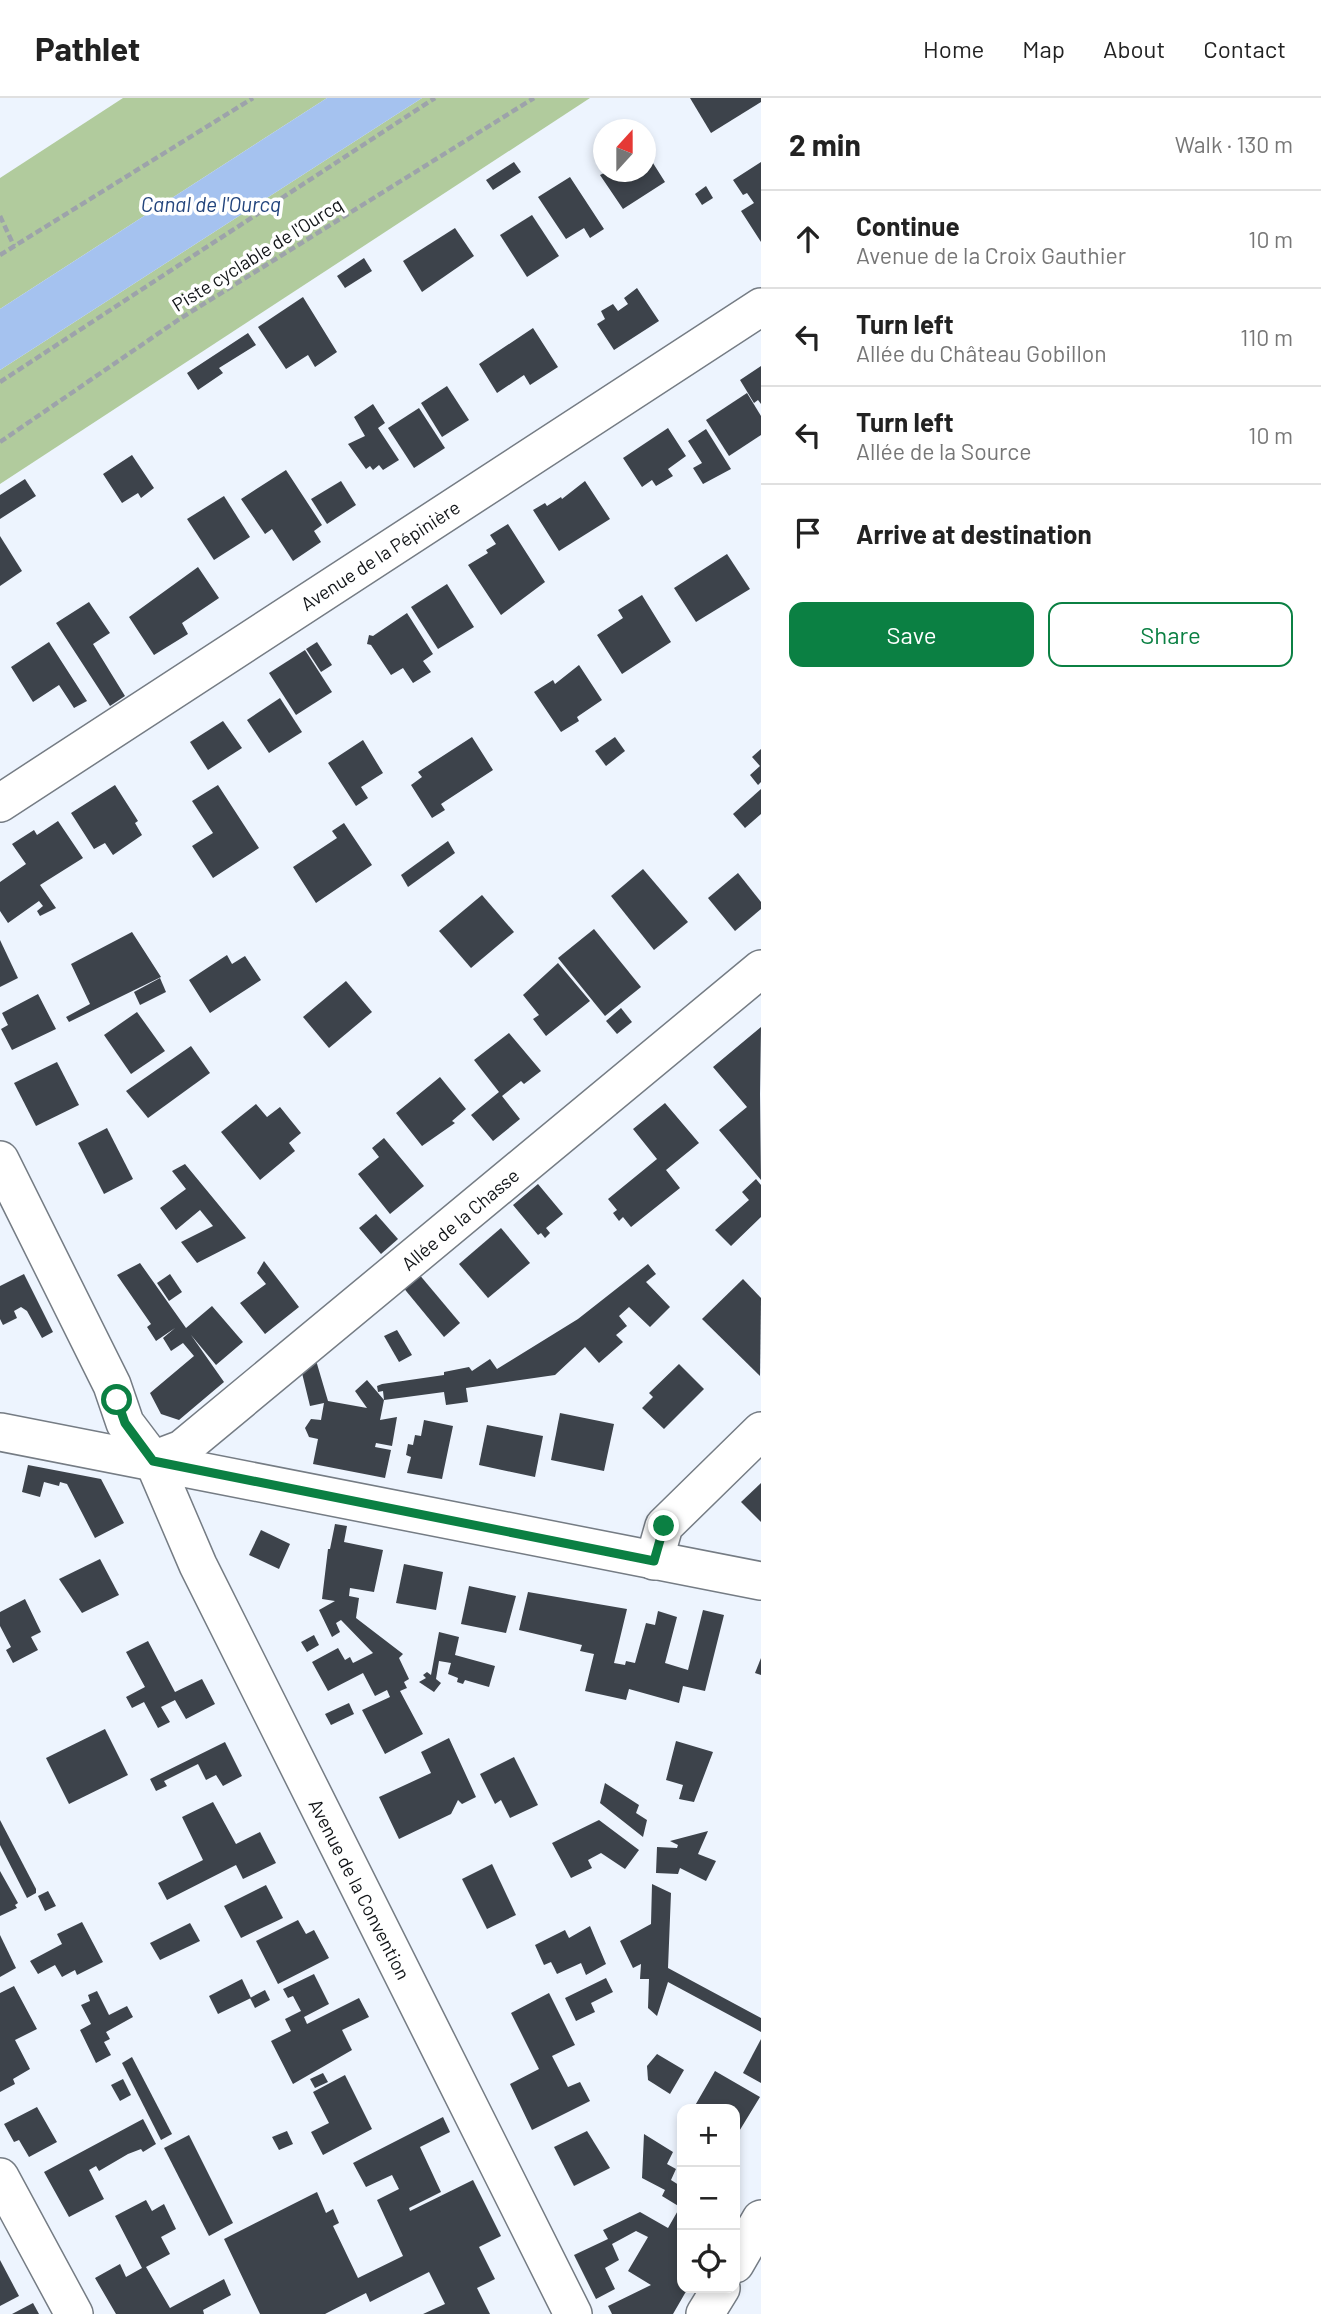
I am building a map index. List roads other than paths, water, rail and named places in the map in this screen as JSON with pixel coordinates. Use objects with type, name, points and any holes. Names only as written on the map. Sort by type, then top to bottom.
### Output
[{"type":"street","name":"Avenue de la Pépinière","points":[[0,803],[761,307]]},
{"type":"street","name":"Allée de la Chasse","points":[[153,1461],[182,1449],[761,969]]},
{"type":"street","name":"Avenue de la Convention","points":[[0,1160],[117,1400],[125,1423],[153,1461],[204,1577],[573,2314]]},
{"type":"street","points":[[74,1446],[92,1439],[100,1432],[111,1419],[117,1400]]},
{"type":"street","points":[[654,1561],[664,1526],[761,1431]]},
{"type":"street","points":[[0,1432],[761,1581]]},
{"type":"street","points":[[0,2177],[74,2314]]},
{"type":"street","points":[[740,2255],[761,2219]]},
{"type":"street","points":[[705,2314],[717,2293]]},
{"type":"water","name":"Canal de l'Ourcq","points":[[327,98],[422,98],[0,370],[0,309]]}]
